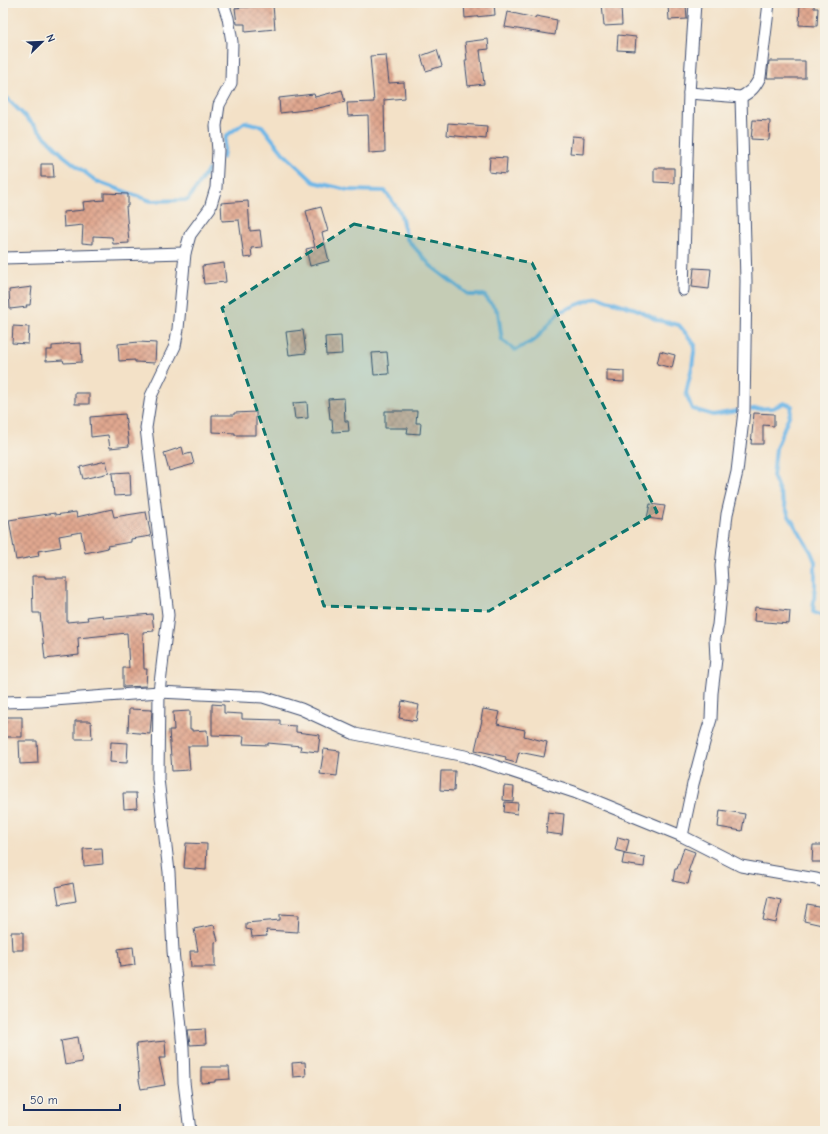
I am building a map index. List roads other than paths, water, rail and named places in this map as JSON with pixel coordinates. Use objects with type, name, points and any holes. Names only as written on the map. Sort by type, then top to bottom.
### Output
[{"type":"street","points":[[190,1131],[184,1082],[183,1047],[173,951],[169,872],[158,779],[159,692],[168,615],[146,428],[150,396],[175,346],[178,330],[185,253],[190,235],[210,208],[216,188],[218,151],[216,126],[219,105],[231,83],[232,42],[228,18],[223,3]]},
{"type":"street","points":[[683,290],[689,93],[695,3]]},
{"type":"street","points":[[689,93],[741,96],[755,87],[760,77],[769,3]]},
{"type":"street","points":[[682,836],[693,784],[711,719],[716,659],[715,638],[718,625],[722,583],[721,566],[727,514],[737,472],[744,411],[746,281],[741,96]]},
{"type":"street","points":[[3,258],[185,253]]},
{"type":"street","points":[[3,702],[41,701],[159,692],[263,697],[300,709],[355,734],[465,756],[574,792],[682,836],[741,866],[816,879],[825,882]]},
{"type":"waterway","points":[[3,94],[64,156],[96,181],[151,201],[188,200],[208,170]]},
{"type":"waterway","points":[[223,158],[226,136],[245,122],[262,126],[283,153],[314,182],[348,190],[385,191],[400,212],[407,239],[431,266],[469,295],[484,295],[498,312],[502,340],[515,350],[535,340],[559,312],[597,297],[636,309],[657,320],[679,325],[695,345],[686,393],[692,409],[713,415],[737,411]]},
{"type":"waterway","points":[[752,409],[773,408],[784,403],[792,406],[776,448],[773,476],[789,516],[811,552],[815,562],[813,612],[825,617]]}]
